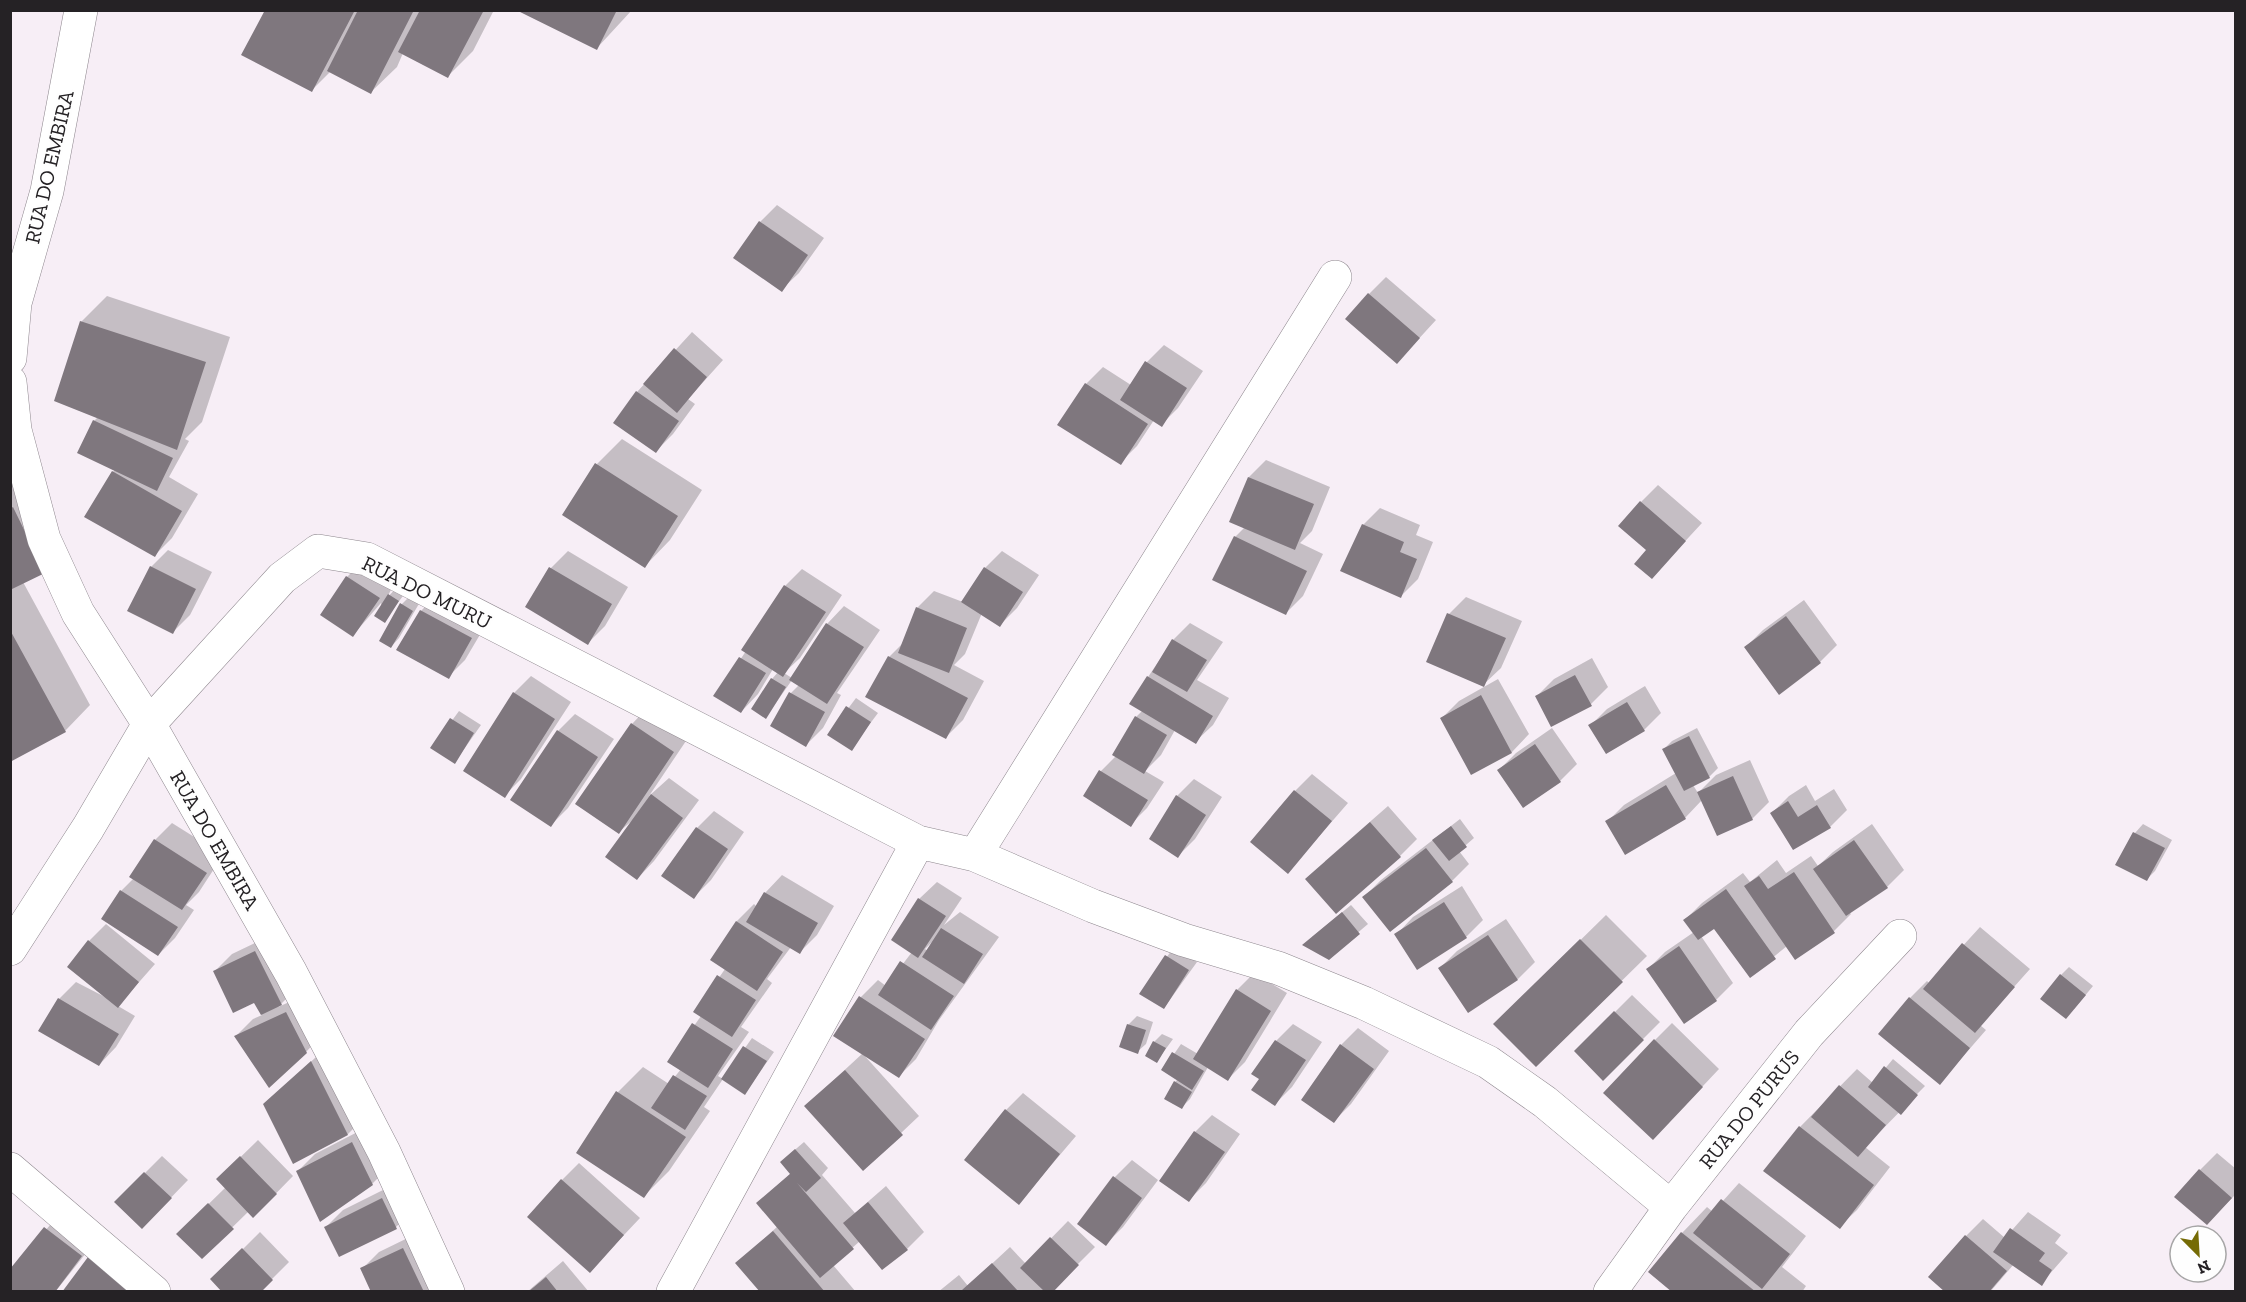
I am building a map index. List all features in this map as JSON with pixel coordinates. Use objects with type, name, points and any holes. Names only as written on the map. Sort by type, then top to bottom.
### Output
[{"type":"street","name":"RUA DO EMBIRA","points":[[10,358],[15,303],[47,191],[81,10]]},
{"type":"street","points":[[975,855],[1335,278]]},
{"type":"street","name":"RUA DO EMBIRA","points":[[10,382],[15,430],[44,540],[78,613],[149,724],[291,973],[384,1152],[448,1292]]},
{"type":"street","name":"RUA DO MURU","points":[[10,949],[88,828],[149,724],[282,578],[318,551],[347,555],[367,559],[918,843],[975,855],[1093,906],[1184,940],[1278,968],[1364,1003],[1488,1062],[1545,1102],[1671,1206]]},
{"type":"street","points":[[673,1292],[918,843]]},
{"type":"street","name":"RUA DO PURUS","points":[[1610,1292],[1671,1206],[1809,1033],[1900,936]]},
{"type":"street","points":[[10,1170],[154,1292]]},
{"type":"building","points":[[265,10],[355,10],[312,92],[241,55]]},
{"type":"building","points":[[358,10],[414,10],[371,94],[327,71]]},
{"type":"building","points":[[420,10],[484,10],[448,78],[398,52]]},
{"type":"building","points":[[516,10],[617,10],[597,50]]},
{"type":"building","points":[[759,221],[808,255],[782,292],[733,258]]},
{"type":"building","points":[[1368,293],[1420,338],[1397,364],[1345,319]]},
{"type":"building","points":[[80,321],[206,362],[177,450],[54,401]]},
{"type":"building","points":[[674,348],[707,377],[677,413],[643,384]]},
{"type":"building","points":[[1145,361],[1187,388],[1162,427],[1120,400]]},
{"type":"building","points":[[1085,383],[1148,424],[1121,465],[1057,425]]},
{"type":"building","points":[[636,391],[679,421],[656,453],[613,423]]},
{"type":"building","points":[[93,420],[173,458],[157,491],[77,453]]},
{"type":"building","points":[[595,463],[678,516],[645,568],[562,515]]},
{"type":"building","points":[[112,471],[182,511],[155,557],[84,517]]},
{"type":"building","points":[[1248,477],[1314,504],[1295,550],[1229,522]]},
{"type":"building","points":[[1640,501],[1686,541],[1652,579],[1634,564],[1646,550],[1618,526]]},
{"type":"building","points":[[13,507],[45,573],[10,590],[10,509]]},
{"type":"building","points":[[1362,524],[1404,542],[1400,552],[1417,559],[1401,598],[1340,571]]},
{"type":"building","points":[[1234,536],[1307,571],[1286,615],[1212,580]]},
{"type":"building","points":[[150,566],[196,589],[173,634],[127,611]]},
{"type":"building","points":[[549,567],[612,604],[588,645],[525,607]]},
{"type":"building","points":[[984,567],[1023,592],[1000,627],[961,602]]},
{"type":"building","points":[[346,576],[380,598],[353,637],[320,615]]},
{"type":"building","points":[[784,585],[826,612],[783,677],[741,650]]},
{"type":"building","points":[[388,594],[399,601],[385,623],[374,616]]},
{"type":"building","points":[[400,603],[413,611],[391,648],[379,641]]},
{"type":"building","points":[[916,607],[967,628],[949,673],[898,653]]},
{"type":"building","points":[[420,610],[472,638],[449,679],[396,650]]},
{"type":"building","points":[[1447,613],[1506,638],[1484,687],[1426,662]]},
{"type":"building","points":[[1786,616],[1821,663],[1779,695],[1744,647]]},
{"type":"building","points":[[826,623],[864,647],[827,704],[789,680]]},
{"type":"building","points":[[10,630],[66,732],[10,762]]},
{"type":"building","points":[[1172,639],[1207,660],[1187,692],[1152,672]]},
{"type":"building","points":[[888,656],[968,698],[946,739],[865,697]]},
{"type":"building","points":[[739,657],[766,673],[741,713],[713,696]]},
{"type":"building","points":[[1575,675],[1592,706],[1551,727],[1535,696]]},
{"type":"building","points":[[1147,676],[1213,716],[1196,744],[1129,704]]},
{"type":"building","points":[[771,678],[786,687],[766,719],[751,709]]},
{"type":"building","points":[[513,692],[555,719],[505,798],[463,771]]},
{"type":"building","points":[[789,692],[825,712],[806,747],[770,726]]},
{"type":"building","points":[[1481,695],[1512,753],[1471,775],[1440,718]]},
{"type":"building","points":[[1627,702],[1645,731],[1606,754],[1588,725]]},
{"type":"building","points":[[846,706],[871,722],[852,751],[827,735]]},
{"type":"building","points":[[1135,716],[1167,735],[1144,774],[1112,755]]},
{"type":"building","points":[[450,718],[474,733],[455,764],[430,748]]},
{"type":"building","points":[[631,723],[674,752],[619,834],[575,804]]},
{"type":"building","points":[[557,730],[598,757],[551,827],[510,800]]},
{"type":"building","points":[[1689,736],[1710,778],[1684,791],[1662,749]]},
{"type":"building","points":[[1535,744],[1561,782],[1523,808],[1497,770]]},
{"type":"building","points":[[1099,770],[1148,800],[1131,827],[1083,796]]},
{"type":"building","points":[[1733,776],[1753,820],[1717,836],[1697,792]]},
{"type":"building","points":[[1666,785],[1686,819],[1625,855],[1605,821]]},
{"type":"building","points":[[1294,790],[1332,821],[1288,874],[1250,842]]},
{"type":"building","points":[[651,794],[683,818],[637,880],[605,857]]},
{"type":"building","points":[[1176,795],[1206,815],[1178,858],[1149,839]]},
{"type":"building","points":[[1788,801],[1798,817],[1817,805],[1831,828],[1793,850],[1770,813]]},
{"type":"building","points":[[1370,822],[1401,857],[1336,914],[1305,879]]},
{"type":"building","points":[[1451,826],[1467,847],[1449,861],[1432,840]]},
{"type":"building","points":[[696,827],[728,849],[694,899],[661,876]]},
{"type":"building","points":[[2133,832],[2165,848],[2147,881],[2115,865]]},
{"type":"building","points":[[154,839],[207,873],[182,910],[129,877]]},
{"type":"building","points":[[1854,840],[1888,888],[1846,916],[1813,869]]},
{"type":"building","points":[[1426,848],[1453,882],[1390,932],[1362,897]]},
{"type":"building","points":[[1794,872],[1835,933],[1795,960],[1744,886],[1759,876],[1768,889]]},
{"type":"building","points":[[1726,889],[1776,959],[1750,978],[1714,929],[1698,940],[1683,920]]},
{"type":"building","points":[[120,890],[178,927],[158,956],[101,919]]},
{"type":"building","points":[[764,892],[818,923],[800,954],[746,922]]},
{"type":"building","points":[[918,898],[946,916],[918,958],[891,940]]},
{"type":"building","points":[[1444,902],[1467,938],[1417,970],[1394,934]]},
{"type":"building","points":[[1342,912],[1360,934],[1329,960],[1302,945]]},
{"type":"building","points":[[736,921],[783,952],[757,991],[710,960]]},
{"type":"building","points":[[941,928],[983,954],[964,984],[922,957]]},
{"type":"building","points":[[1488,935],[1518,980],[1468,1013],[1438,968]]},
{"type":"building","points":[[1580,939],[1623,982],[1536,1067],[1493,1024]]},
{"type":"building","points":[[88,940],[139,982],[118,1008],[67,967]]},
{"type":"building","points":[[1962,943],[2015,987],[1975,1033],[1923,989]]},
{"type":"building","points":[[1679,946],[1717,1001],[1684,1024],[1646,969]]},
{"type":"building","points":[[255,951],[282,1005],[261,1015],[254,1003],[233,1013],[213,971]]},
{"type":"building","points":[[1165,955],[1189,970],[1164,1009],[1139,994]]},
{"type":"building","points":[[900,961],[954,996],[931,1030],[878,995]]},
{"type":"building","points":[[2060,974],[2086,995],[2066,1019],[2040,999]]},
{"type":"building","points":[[717,975],[756,1000],[732,1037],[693,1012]]},
{"type":"building","points":[[1236,989],[1271,1011],[1228,1081],[1193,1059]]},
{"type":"building","points":[[859,996],[925,1039],[899,1078],[833,1036]]},
{"type":"building","points":[[1909,997],[1970,1048],[1940,1085],[1878,1034]]},
{"type":"building","points":[[58,998],[119,1034],[99,1066],[38,1031]]},
{"type":"building","points":[[1614,1011],[1644,1040],[1603,1081],[1574,1051]]},
{"type":"building","points":[[286,1012],[307,1053],[269,1088],[234,1036]]},
{"type":"building","points":[[692,1023],[733,1049],[708,1088],[667,1062]]},
{"type":"building","points":[[1127,1024],[1146,1030],[1138,1054],[1119,1047]]},
{"type":"building","points":[[1654,1039],[1703,1087],[1653,1140],[1603,1093]]},
{"type":"building","points":[[1275,1040],[1306,1060],[1275,1106],[1251,1090],[1259,1079],[1251,1074]]},
{"type":"building","points":[[1153,1041],[1166,1048],[1157,1063],[1145,1056]]},
{"type":"building","points":[[1340,1044],[1374,1069],[1334,1123],[1301,1100]]},
{"type":"building","points":[[743,1046],[767,1061],[745,1095],[721,1079]]},
{"type":"building","points":[[1172,1052],[1204,1071],[1192,1090],[1161,1070]]},
{"type":"building","points":[[311,1061],[348,1135],[293,1164],[263,1104]]},
{"type":"building","points":[[1884,1066],[1918,1095],[1901,1115],[1868,1087]]},
{"type":"building","points":[[845,1070],[903,1135],[863,1171],[804,1106]]},
{"type":"building","points":[[673,1075],[707,1096],[685,1130],[651,1108]]},
{"type":"building","points":[[1174,1081],[1192,1092],[1182,1109],[1164,1099]]},
{"type":"building","points":[[1839,1085],[1886,1125],[1858,1157],[1811,1117]]},
{"type":"building","points":[[616,1091],[686,1137],[644,1198],[576,1153]]},
{"type":"building","points":[[1005,1109],[1060,1154],[1019,1205],[964,1160]]},
{"type":"building","points":[[1799,1126],[1874,1185],[1840,1229],[1763,1171]]},
{"type":"building","points":[[1194,1131],[1225,1152],[1189,1202],[1159,1181]]},
{"type":"building","points":[[352,1142],[373,1185],[320,1222],[296,1171]]},
{"type":"building","points":[[795,1149],[821,1178],[806,1192],[797,1183],[854,1249],[820,1278],[756,1203],[790,1174],[780,1162]]},
{"type":"building","points":[[240,1156],[277,1194],[253,1218],[216,1179]]},
{"type":"building","points":[[2199,1169],[2232,1198],[2206,1224],[2174,1197]]},
{"type":"building","points":[[144,1172],[172,1198],[142,1229],[114,1202]]},
{"type":"building","points":[[1113,1176],[1142,1198],[1106,1246],[1077,1224]]},
{"type":"building","points":[[561,1179],[624,1235],[590,1273],[527,1217]]},
{"type":"building","points":[[382,1198],[397,1229],[339,1257],[324,1227]]},
{"type":"building","points":[[1721,1199],[1790,1254],[1762,1289],[1693,1233]]},
{"type":"building","points":[[868,1202],[908,1250],[882,1270],[843,1223]]},
{"type":"building","points":[[208,1203],[234,1229],[202,1259],[176,1234]]},
{"type":"building","points":[[44,1227],[82,1256],[55,1292],[10,1292],[10,1269]]},
{"type":"building","points":[[2010,1228],[2045,1253],[2039,1261],[2052,1270],[2042,1286],[1993,1252]]},
{"type":"building","points":[[773,1231],[825,1292],[760,1292],[735,1263]]},
{"type":"building","points":[[1681,1232],[1756,1292],[1672,1292],[1648,1272]]},
{"type":"building","points":[[1965,1235],[2007,1271],[1989,1292],[1945,1292],[1928,1277]]},
{"type":"building","points":[[1050,1237],[1079,1265],[1053,1292],[1045,1292],[1020,1268]]},
{"type":"building","points":[[242,1248],[273,1280],[261,1292],[222,1292],[210,1279]]},
{"type":"building","points":[[403,1248],[424,1292],[371,1292],[360,1268]]},
{"type":"building","points":[[88,1257],[134,1292],[62,1292]]},
{"type":"building","points":[[992,1263],[1019,1292],[963,1292],[962,1290]]},
{"type":"building","points":[[546,1277],[558,1292],[528,1292]]}]
